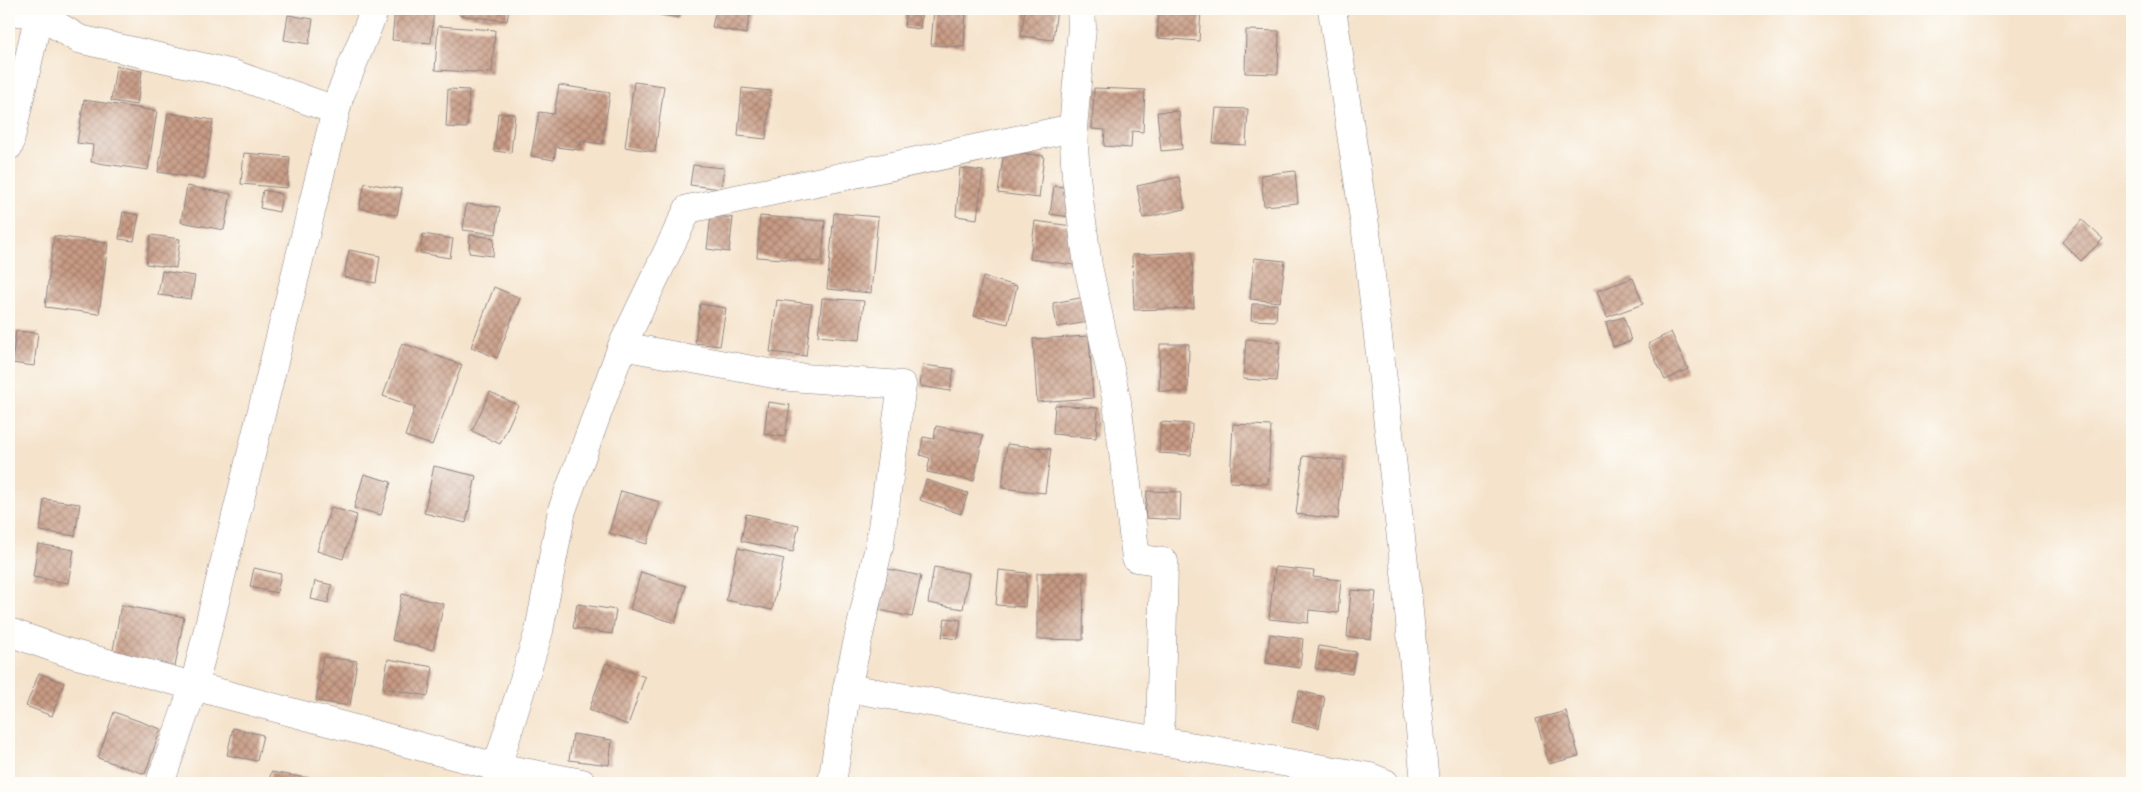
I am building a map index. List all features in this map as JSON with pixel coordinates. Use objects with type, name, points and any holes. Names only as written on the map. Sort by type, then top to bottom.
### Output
[{"type":"street","points":[[160,783],[194,686],[335,110],[375,9]]},
{"type":"street","points":[[1081,9],[1082,27],[1073,128],[1076,177],[1088,266],[1117,402],[1136,558],[1164,562],[1160,741]]},
{"type":"street","points":[[1332,9],[1366,232],[1407,590],[1425,783]]},
{"type":"street","points":[[9,11],[39,12],[79,39],[233,74],[335,110]]},
{"type":"street","points":[[9,146],[39,12]]},
{"type":"street","points":[[496,775],[539,632],[562,510],[622,346],[688,209],[1073,128]]},
{"type":"street","points":[[622,346],[790,377],[902,386],[880,542],[847,688],[832,783]]},
{"type":"street","points":[[9,632],[66,652],[194,686],[496,775],[582,783]]},
{"type":"street","points":[[847,688],[1370,777],[1385,783]]},
{"type":"building","points":[[395,9],[434,9],[431,43],[392,40]]},
{"type":"building","points":[[460,9],[509,9],[507,21],[459,15]]},
{"type":"building","points":[[601,9],[619,9],[618,13]]},
{"type":"building","points":[[645,9],[681,9],[679,18],[644,12]]},
{"type":"building","points":[[716,9],[751,9],[746,34],[712,27]]},
{"type":"building","points":[[906,9],[922,9],[920,29],[904,27]]},
{"type":"building","points":[[934,9],[966,9],[964,47],[931,45]]},
{"type":"building","points":[[1025,9],[1057,9],[1053,40],[1021,36]]},
{"type":"building","points":[[1159,9],[1201,9],[1199,41],[1157,38]]},
{"type":"building","points":[[288,15],[313,19],[309,44],[284,40]]},
{"type":"building","points":[[438,26],[495,30],[492,73],[435,70]]},
{"type":"building","points":[[1246,30],[1279,31],[1278,74],[1245,73]]},
{"type":"building","points":[[116,66],[142,71],[137,105],[111,101]]},
{"type":"building","points":[[634,82],[664,86],[655,152],[625,147]]},
{"type":"building","points":[[559,85],[610,93],[602,144],[581,141],[580,150],[556,147],[554,160],[531,156],[539,112],[554,114]]},
{"type":"building","points":[[742,88],[771,91],[766,139],[738,136]]},
{"type":"building","points":[[1094,88],[1145,90],[1143,132],[1132,131],[1131,148],[1104,146],[1105,130],[1092,129]]},
{"type":"building","points":[[448,89],[469,90],[467,128],[446,127]]},
{"type":"building","points":[[84,100],[157,111],[148,170],[91,162],[93,145],[77,143]]},
{"type":"building","points":[[1216,108],[1248,109],[1246,145],[1213,143]]},
{"type":"building","points":[[1179,111],[1182,149],[1161,151],[1157,112]]},
{"type":"building","points":[[168,113],[213,120],[204,179],[158,172]]},
{"type":"building","points":[[498,113],[515,114],[511,153],[494,151]]},
{"type":"building","points":[[1004,151],[1044,156],[1039,198],[998,193]]},
{"type":"building","points":[[244,153],[290,157],[287,188],[241,184]]},
{"type":"building","points":[[693,165],[724,168],[721,189],[690,185]]},
{"type":"building","points":[[960,168],[983,171],[977,219],[956,216]]},
{"type":"building","points":[[1295,171],[1298,203],[1264,206],[1261,175]]},
{"type":"building","points":[[1179,177],[1185,209],[1143,218],[1137,186]]},
{"type":"building","points":[[365,183],[402,189],[397,215],[359,208]]},
{"type":"building","points":[[187,186],[231,194],[224,230],[181,222]]},
{"type":"building","points":[[1054,186],[1074,188],[1070,217],[1050,214]]},
{"type":"building","points":[[263,190],[282,194],[279,212],[260,208]]},
{"type":"building","points":[[466,204],[500,207],[496,234],[463,230]]},
{"type":"building","points":[[123,212],[139,215],[134,241],[119,239]]},
{"type":"building","points":[[834,213],[878,217],[871,293],[827,289]]},
{"type":"building","points":[[711,215],[733,218],[729,252],[707,249]]},
{"type":"building","points":[[760,216],[825,221],[822,262],[757,257]]},
{"type":"building","points":[[2082,220],[2103,239],[2081,261],[2062,242]]},
{"type":"building","points":[[1035,221],[1079,227],[1074,265],[1030,259]]},
{"type":"building","points":[[423,234],[453,239],[450,258],[420,253]]},
{"type":"building","points":[[151,235],[180,239],[176,268],[146,264]]},
{"type":"building","points":[[470,235],[494,238],[493,256],[469,253]]},
{"type":"building","points":[[54,236],[108,243],[99,314],[45,307]]},
{"type":"building","points":[[349,250],[380,256],[376,283],[344,277]]},
{"type":"building","points":[[1192,252],[1194,308],[1134,310],[1132,255]]},
{"type":"building","points":[[1254,258],[1285,261],[1280,302],[1250,299]]},
{"type":"building","points":[[162,271],[195,276],[191,299],[158,295]]},
{"type":"building","points":[[983,277],[1017,286],[1008,324],[974,316]]},
{"type":"building","points":[[1633,278],[1643,304],[1607,317],[1597,291]]},
{"type":"building","points":[[494,287],[520,298],[497,358],[471,347]]},
{"type":"building","points":[[1085,297],[1089,322],[1057,327],[1053,303]]},
{"type":"building","points":[[822,298],[864,301],[860,340],[818,336]]},
{"type":"building","points":[[777,300],[812,304],[806,356],[770,352]]},
{"type":"building","points":[[700,304],[726,308],[720,346],[695,343]]},
{"type":"building","points":[[1252,304],[1277,304],[1276,321],[1251,320]]},
{"type":"building","points":[[1624,317],[1631,341],[1613,347],[1606,322]]},
{"type":"building","points":[[16,331],[38,333],[34,366],[12,363]]},
{"type":"building","points":[[1671,332],[1688,369],[1665,380],[1648,344]]},
{"type":"building","points":[[1089,336],[1093,398],[1037,402],[1033,339]]},
{"type":"building","points":[[1246,339],[1280,342],[1276,381],[1243,379]]},
{"type":"building","points":[[402,343],[462,365],[432,445],[405,436],[415,407],[383,396]]},
{"type":"building","points":[[1160,344],[1189,344],[1188,392],[1159,391]]},
{"type":"building","points":[[923,365],[954,369],[950,391],[920,386]]},
{"type":"building","points":[[490,392],[518,405],[500,444],[472,431]]},
{"type":"building","points":[[768,402],[790,405],[785,437],[764,434]]},
{"type":"building","points":[[1055,405],[1098,408],[1096,438],[1053,434]]},
{"type":"building","points":[[1161,422],[1192,424],[1191,455],[1159,453]]},
{"type":"building","points":[[1233,424],[1271,426],[1268,484],[1230,482]]},
{"type":"building","points":[[936,426],[983,435],[974,481],[927,472],[930,458],[920,455],[923,437],[934,439]]},
{"type":"building","points":[[1007,444],[1051,449],[1045,493],[1002,488]]},
{"type":"building","points":[[1303,456],[1344,460],[1338,519],[1296,514]]},
{"type":"building","points":[[434,466],[476,476],[466,523],[424,513]]},
{"type":"building","points":[[364,474],[391,482],[381,515],[354,508]]},
{"type":"building","points":[[926,480],[968,493],[961,514],[920,500]]},
{"type":"building","points":[[621,491],[660,502],[647,544],[609,533]]},
{"type":"building","points":[[1147,491],[1181,492],[1180,520],[1145,518]]},
{"type":"building","points":[[44,499],[80,504],[75,536],[40,531]]},
{"type":"building","points":[[331,507],[357,515],[343,559],[317,551]]},
{"type":"building","points":[[746,514],[799,525],[793,552],[741,541]]},
{"type":"building","points":[[38,544],[74,550],[68,583],[33,577]]},
{"type":"building","points":[[738,548],[784,559],[772,610],[726,600]]},
{"type":"building","points":[[934,567],[969,573],[963,609],[928,603]]},
{"type":"building","points":[[1275,567],[1314,571],[1313,577],[1341,580],[1338,613],[1309,610],[1308,623],[1269,619]]},
{"type":"building","points":[[254,568],[281,574],[277,593],[250,587]]},
{"type":"building","points":[[888,569],[921,576],[912,617],[879,610]]},
{"type":"building","points":[[999,570],[1027,573],[1025,607],[996,605]]},
{"type":"building","points":[[641,572],[686,586],[675,623],[630,609]]},
{"type":"building","points":[[1037,573],[1084,573],[1083,640],[1037,639]]},
{"type":"building","points":[[315,581],[332,585],[328,603],[311,599]]},
{"type":"building","points":[[1351,590],[1376,592],[1371,639],[1347,637]]},
{"type":"building","points":[[402,594],[444,604],[433,650],[392,640]]},
{"type":"building","points":[[577,604],[616,610],[612,634],[573,628]]},
{"type":"building","points":[[121,605],[184,617],[175,667],[112,656]]},
{"type":"building","points":[[945,618],[961,620],[958,639],[942,637]]},
{"type":"building","points":[[1270,634],[1303,639],[1300,668],[1266,663]]},
{"type":"building","points":[[1319,646],[1356,652],[1352,674],[1315,668]]},
{"type":"building","points":[[323,657],[357,661],[350,706],[316,701]]},
{"type":"building","points":[[388,659],[433,667],[428,696],[383,688]]},
{"type":"building","points":[[606,663],[645,677],[628,725],[589,710]]},
{"type":"building","points":[[39,673],[64,683],[52,716],[26,706]]},
{"type":"building","points":[[1299,691],[1325,697],[1319,728],[1292,722]]},
{"type":"building","points":[[1566,711],[1579,756],[1549,764],[1536,719]]},
{"type":"building","points":[[114,712],[161,729],[145,774],[98,758]]},
{"type":"building","points":[[233,728],[263,735],[257,761],[227,755]]},
{"type":"building","points":[[573,734],[612,740],[609,765],[569,760]]},
{"type":"building","points":[[271,772],[324,781],[323,783],[269,783]]},
{"type":"building","points":[[355,778],[381,782],[381,783],[355,783]]}]
